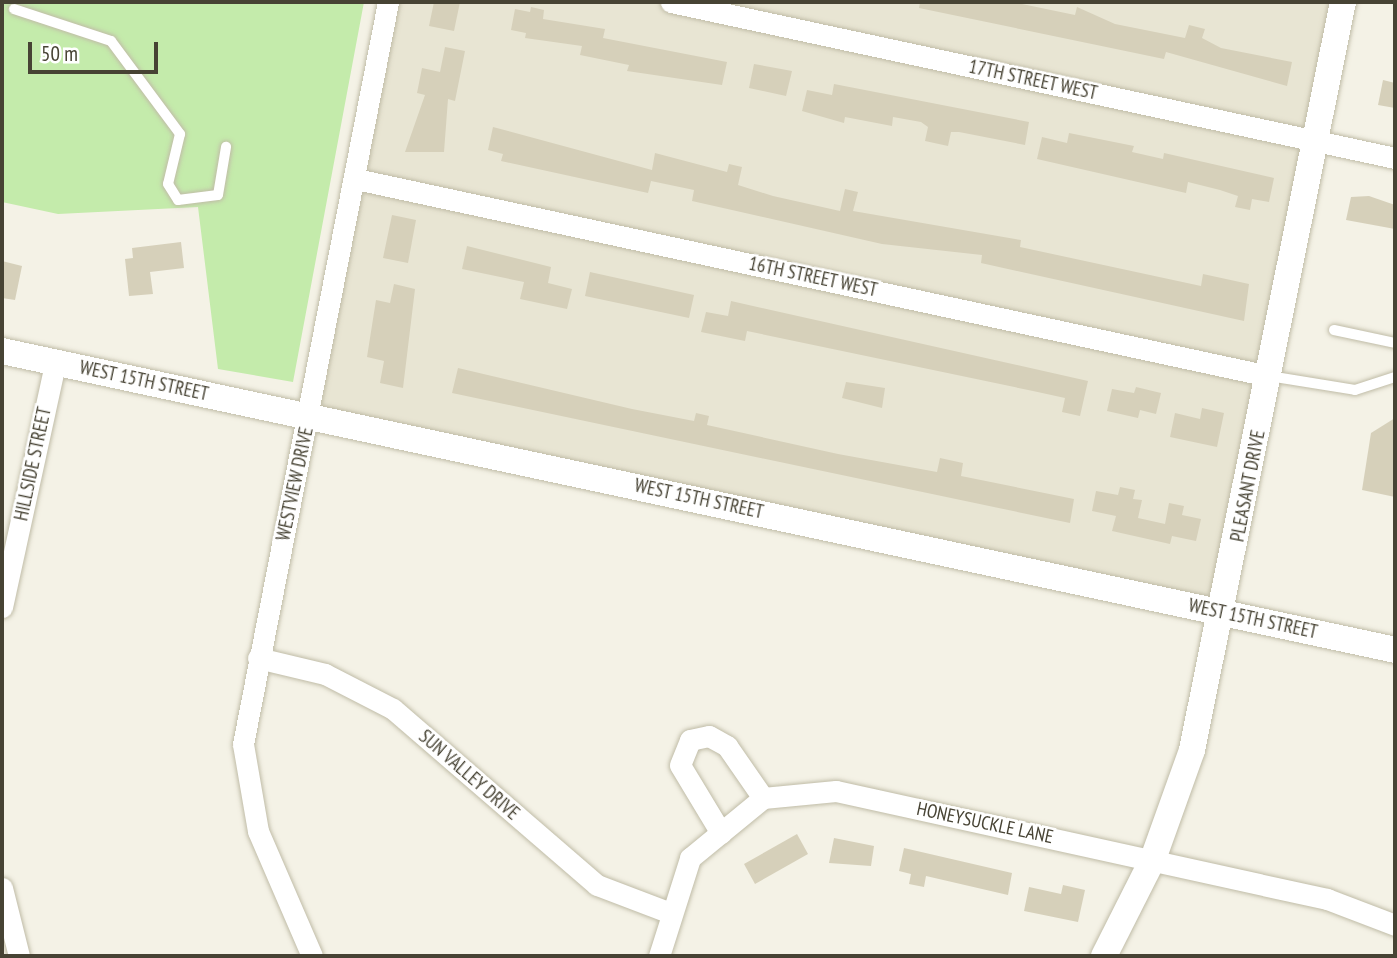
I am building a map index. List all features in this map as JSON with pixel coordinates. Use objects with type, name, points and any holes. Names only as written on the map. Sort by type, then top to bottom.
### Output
[{"type":"street","name":"WESTVIEW DRIVE","points":[[312,956],[258,831],[243,744],[258,657],[310,415],[388,2]]},
{"type":"street","name":"17TH STREET WEST","points":[[671,2],[1395,158]]},
{"type":"street","name":"PLEASANT DRIVE","points":[[1104,956],[1153,859],[1192,750],[1223,613],[1343,2]]},
{"type":"street","name":"16TH STREET WEST","points":[[356,179],[1269,376]]},
{"type":"street","name":"WEST 15TH STREET","points":[[2,351],[1395,650]]},
{"type":"street","name":"HILLSIDE STREET","points":[[2,607],[55,363]]},
{"type":"street","name":"SUN VALLEY DRIVE","points":[[258,657],[325,674],[393,709],[597,885],[668,912]]},
{"type":"street","points":[[659,956],[668,912],[690,858],[763,798],[727,746],[709,736],[690,740],[680,765],[720,833]]},
{"type":"street","name":"HONEYSUCKLE LANE","points":[[763,798],[836,791],[1327,899],[1395,925]]},
{"type":"street","points":[[2,888],[19,956]]},
{"type":"lane","points":[[14,9],[111,41],[180,134],[168,184],[178,200],[218,195],[226,147]]},
{"type":"lane","points":[[1334,330],[1395,343]]},
{"type":"lane","points":[[1269,376],[1354,390],[1395,377]]},
{"type":"shaded area","points":[[388,2],[1343,2],[1223,613],[310,415]]},
{"type":"green space","points":[[2,2],[364,2],[293,382],[218,369],[198,207],[58,214],[2,202]]},
{"type":"building","points":[[434,2],[460,2],[454,31],[429,26]]},
{"type":"building","points":[[920,2],[1012,2],[1075,15],[1077,7],[1115,24],[1185,38],[1189,25],[1205,29],[1202,38],[1221,48],[1292,62],[1287,86],[1166,52],[1164,59],[919,8]]},
{"type":"building","points":[[531,7],[544,10],[543,19],[605,29],[603,38],[727,62],[722,85],[627,71],[629,65],[580,55],[582,46],[525,38],[526,33],[511,30],[515,9],[530,12]]},
{"type":"building","points":[[445,47],[465,51],[455,101],[448,99],[444,152],[405,152],[425,95],[417,93],[422,68],[440,72]]},
{"type":"building","points":[[754,64],[792,71],[786,96],[749,88]]},
{"type":"building","points":[[1383,80],[1395,83],[1395,108],[1378,105]]},
{"type":"building","points":[[834,84],[1029,122],[1025,145],[951,132],[948,146],[925,141],[928,127],[921,122],[893,117],[892,126],[845,117],[844,123],[802,111],[807,90],[832,95]]},
{"type":"building","points":[[493,127],[652,170],[655,153],[727,172],[729,164],[742,167],[738,185],[773,196],[840,211],[845,189],[858,192],[853,211],[1021,240],[1020,247],[1201,286],[1203,274],[1249,284],[1244,321],[981,263],[982,255],[882,244],[692,201],[694,190],[651,181],[648,193],[501,161],[503,154],[488,150]]},
{"type":"building","points":[[1069,133],[1134,146],[1132,152],[1163,159],[1164,153],[1274,178],[1269,202],[1252,199],[1250,210],[1235,207],[1238,196],[1188,182],[1186,193],[1037,159],[1042,137],[1067,143]]},
{"type":"building","points":[[1369,196],[1395,205],[1395,229],[1346,220],[1351,197]]},
{"type":"building","points":[[392,215],[416,220],[408,263],[383,258]]},
{"type":"building","points":[[181,242],[184,268],[150,272],[153,294],[129,296],[125,259],[133,258],[132,248]]},
{"type":"building","points":[[467,246],[551,267],[548,283],[572,289],[567,309],[520,299],[524,282],[462,269]]},
{"type":"building","points":[[2,261],[22,266],[15,300],[2,298]]},
{"type":"building","points":[[590,272],[694,295],[689,318],[585,296]]},
{"type":"building","points":[[394,284],[415,289],[403,388],[380,383],[384,361],[367,357],[376,300],[390,303]]},
{"type":"building","points":[[731,301],[1088,381],[1080,416],[1062,412],[1065,398],[747,331],[745,341],[701,332],[706,312],[728,316]]},
{"type":"building","points":[[458,368],[694,421],[696,413],[709,416],[707,425],[838,454],[937,472],[940,458],[963,463],[961,476],[1074,499],[1070,523],[452,393]]},
{"type":"building","points":[[846,382],[885,388],[882,408],[842,398]]},
{"type":"building","points":[[1136,387],[1161,393],[1156,414],[1140,410],[1138,418],[1107,411],[1112,389],[1134,393]]},
{"type":"building","points":[[1202,408],[1224,413],[1217,447],[1170,437],[1175,413],[1200,419]]},
{"type":"building","points":[[1395,418],[1395,497],[1362,490],[1371,433]]},
{"type":"building","points":[[1120,487],[1135,490],[1133,499],[1142,500],[1138,518],[1165,524],[1169,503],[1184,506],[1182,515],[1201,519],[1196,541],[1172,536],[1170,544],[1112,531],[1116,516],[1092,511],[1096,491],[1118,495]]},
{"type":"building","points":[[797,834],[808,854],[755,884],[744,864]]},
{"type":"building","points":[[834,838],[874,846],[871,866],[829,863]]},
{"type":"building","points":[[904,848],[1012,873],[1008,895],[926,876],[924,887],[909,884],[911,874],[899,871]]},
{"type":"building","points":[[1063,885],[1085,890],[1078,922],[1024,911],[1029,887],[1061,894]]}]
